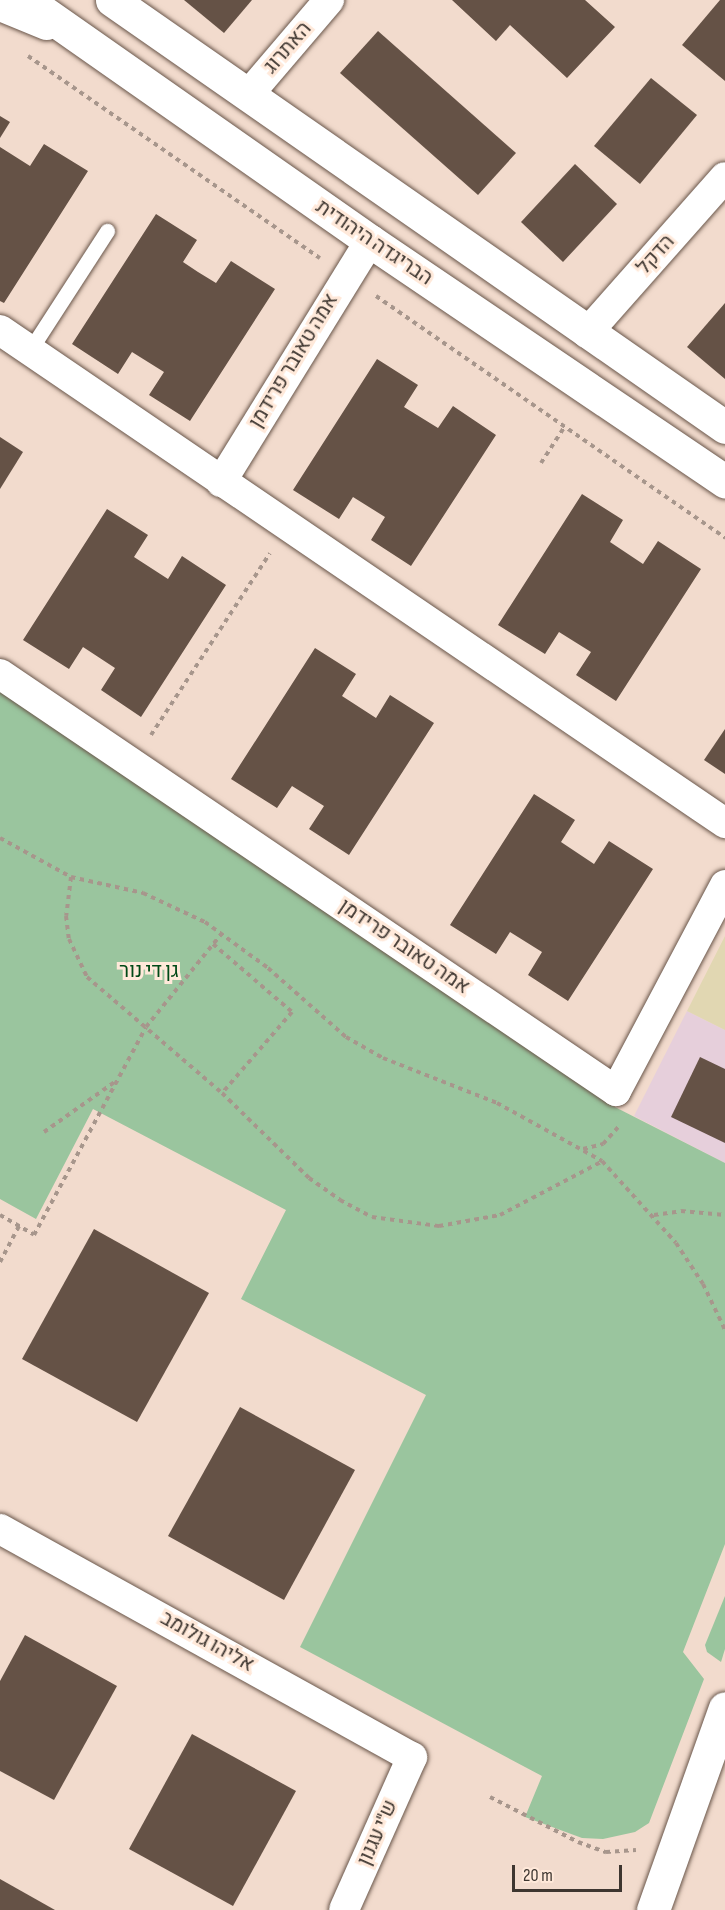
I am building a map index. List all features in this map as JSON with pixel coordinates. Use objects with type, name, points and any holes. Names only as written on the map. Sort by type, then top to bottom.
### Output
[{"type":"main road","name":"הבריגדה היהודית","points":[[26,0],[370,241],[725,481]]},
{"type":"main road","points":[[112,0],[725,427]]},
{"type":"main road","points":[[0,4],[32,15],[90,46]]},
{"type":"main road","points":[[653,1910],[725,1708]]},
{"type":"street","name":"האתרוג","points":[[248,95],[329,0]]},
{"type":"street","name":"הדקל","points":[[587,333],[725,177]]},
{"type":"street","name":"אמה טאובר פרידמן","points":[[221,482],[370,241]]},
{"type":"street","points":[[0,330],[725,823]]},
{"type":"street","name":"אמה טאובר פרידמן","points":[[0,674],[616,1091],[725,885]]},
{"type":"street","name":"אליהו גולומב","points":[[0,1529],[412,1757]]},
{"type":"street","name":"ש\"י עגנון","points":[[344,1910],[412,1757]]},
{"type":"lane","points":[[30,350],[107,231]]},
{"type":"path","points":[[541,463],[565,426]]},
{"type":"path","points":[[132,764],[287,527]]},
{"type":"path","points":[[0,838],[71,877],[143,893],[222,933],[346,1037],[383,1058],[497,1103],[602,1161],[654,1215],[703,1284],[725,1330]]},
{"type":"path","points":[[71,877],[66,916],[78,963],[87,977],[222,1093],[309,1178],[372,1217],[439,1226],[500,1215],[602,1161]]},
{"type":"path","points":[[0,1215],[34,1235],[146,1028],[222,933]]},
{"type":"path","points":[[213,944],[292,1012],[222,1093]]},
{"type":"path","points":[[44,1132],[116,1081]]},
{"type":"path","points":[[582,1150],[603,1144],[625,1120]]},
{"type":"path","points":[[654,1215],[681,1211],[725,1215]]},
{"type":"path","points":[[0,1262],[20,1226]]},
{"type":"path","points":[[490,1797],[578,1842],[606,1851],[635,1851],[642,1845]]},
{"type":"shaded area","points":[[687,1011],[725,1030],[725,1163],[634,1116]]},
{"type":"green space","name":"גן די נור","points":[[0,689],[609,1104],[725,1163],[725,1544],[683,1652],[704,1679],[649,1823],[635,1832],[603,1839],[582,1838],[525,1817],[542,1776],[300,1647],[426,1395],[241,1299],[286,1210],[93,1109],[36,1219],[0,1199]]},
{"type":"green space","points":[[725,1596],[725,1649],[721,1662],[707,1652],[705,1645]]},
{"type":"sand","points":[[725,936],[725,1030],[687,1011]]},
{"type":"building","points":[[184,0],[252,0],[224,33]]},
{"type":"building","points":[[452,0],[585,0],[615,27],[567,78],[510,25],[496,41]]},
{"type":"building","points":[[720,0],[725,0],[725,81],[682,45]]},
{"type":"building","points":[[378,31],[516,153],[478,195],[340,73]]},
{"type":"building","points":[[651,78],[697,115],[640,184],[594,146]]},
{"type":"building","points":[[0,116],[10,122],[0,138]]},
{"type":"building","points":[[44,144],[88,171],[4,303],[0,301],[0,147],[30,166]]},
{"type":"building","points":[[575,164],[617,204],[563,262],[521,222]]},
{"type":"building","points":[[156,214],[197,240],[183,262],[198,272],[216,283],[231,261],[275,289],[190,421],[149,395],[164,372],[132,352],[118,374],[72,344]]},
{"type":"building","points":[[725,303],[725,379],[687,347]]},
{"type":"building","points":[[377,359],[418,385],[404,407],[438,428],[453,406],[496,435],[411,566],[371,540],[385,517],[353,497],[339,519],[293,490]]},
{"type":"building","points":[[0,437],[23,452],[0,489]]},
{"type":"building","points":[[582,494],[623,520],[610,542],[643,564],[658,541],[701,569],[616,701],[576,675],[591,652],[559,632],[545,654],[498,625]]},
{"type":"building","points":[[107,509],[148,535],[134,557],[168,579],[182,556],[226,585],[141,717],[101,690],[115,668],[83,647],[69,669],[23,640]]},
{"type":"building","points":[[315,648],[356,674],[342,696],[376,718],[390,695],[434,723],[349,855],[309,829],[324,806],[292,786],[277,808],[231,779]]},
{"type":"building","points":[[725,729],[725,774],[704,760]]},
{"type":"building","points":[[534,794],[575,820],[561,842],[594,864],[609,841],[653,869],[568,1001],[528,975],[542,952],[510,932],[496,954],[450,925]]},
{"type":"building","points":[[700,1057],[725,1069],[725,1143],[671,1117]]},
{"type":"building","points":[[94,1229],[209,1293],[137,1422],[22,1359]]},
{"type":"building","points":[[240,1407],[355,1470],[284,1600],[168,1536]]},
{"type":"building","points":[[25,1635],[117,1686],[54,1800],[0,1771],[0,1681]]},
{"type":"building","points":[[192,1734],[296,1791],[233,1906],[129,1849]]},
{"type":"building","points":[[0,1879],[55,1910],[0,1910]]}]
